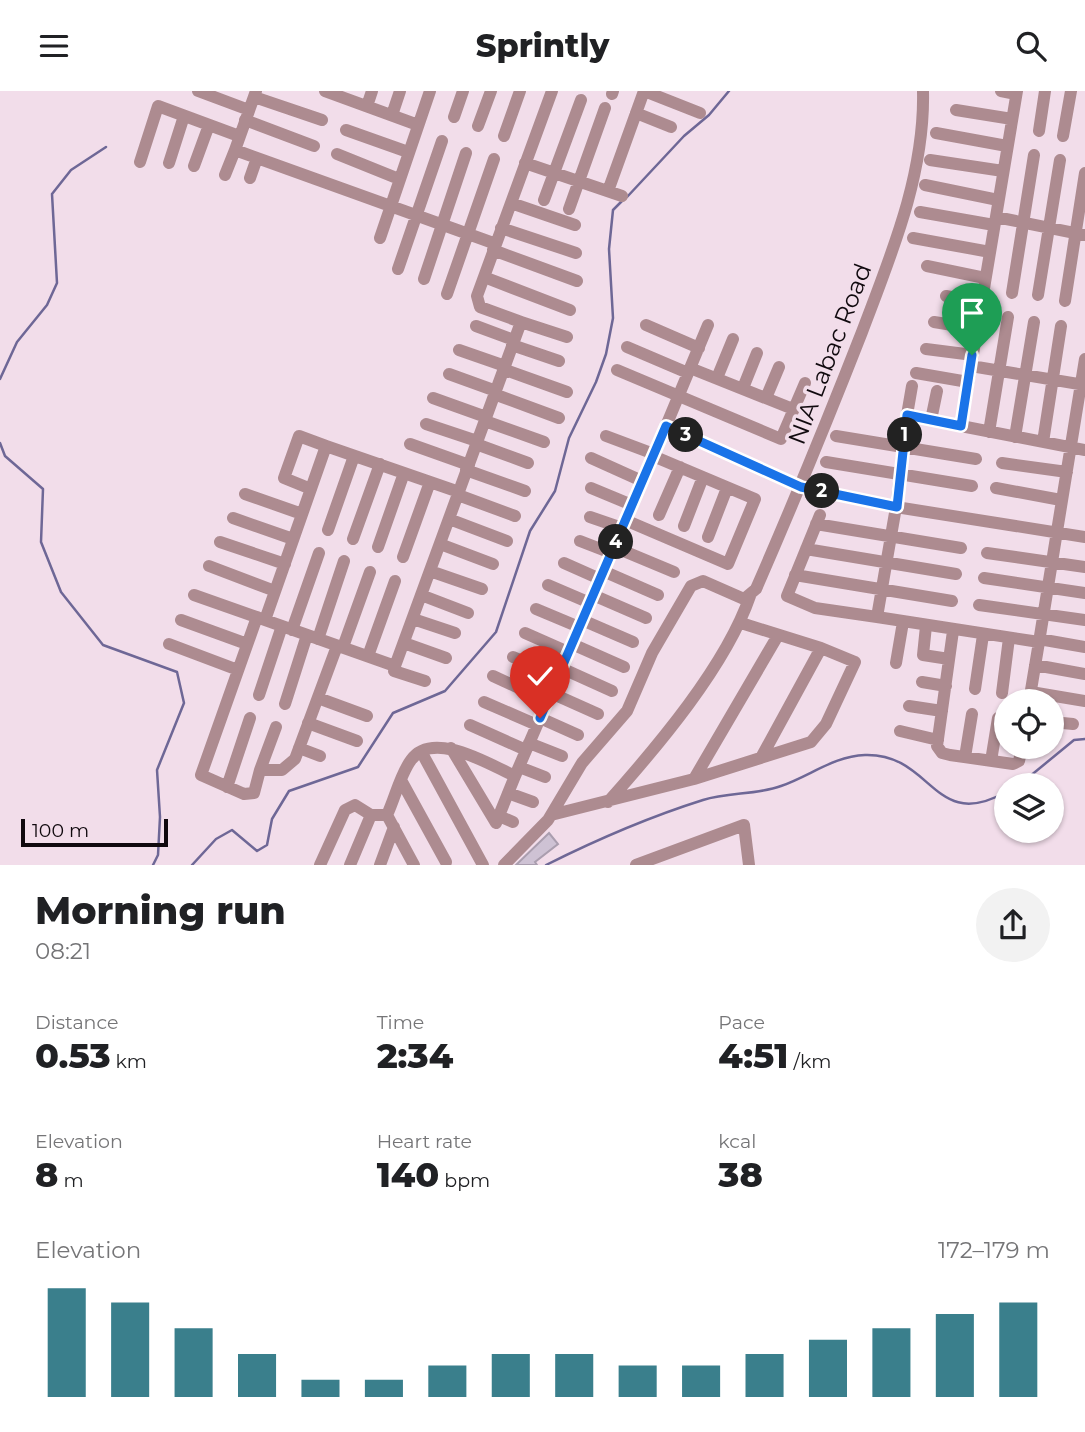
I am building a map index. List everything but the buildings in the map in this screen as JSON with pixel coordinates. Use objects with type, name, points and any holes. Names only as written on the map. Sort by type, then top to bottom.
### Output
[{"type":"street","points":[[198,91],[314,146]]},
{"type":"street","points":[[325,91],[343,94],[418,125]]},
{"type":"street","points":[[367,106],[372,91]]},
{"type":"street","points":[[392,115],[400,91]]},
{"type":"street","points":[[380,238],[430,91]]},
{"type":"street","points":[[454,117],[463,91]]},
{"type":"street","points":[[478,126],[491,91]]},
{"type":"street","points":[[504,135],[520,91]]},
{"type":"street","points":[[552,91],[477,296],[480,307],[567,337]]},
{"type":"street","points":[[608,191],[644,91],[700,113]]},
{"type":"street","name":"NIA Labac Road","points":[[607,803],[662,740],[741,624],[750,596],[801,487],[903,224],[924,117],[923,91]]},
{"type":"street","points":[[961,426],[1016,92],[1001,91]]},
{"type":"street","points":[[1039,131],[1045,91]]},
{"type":"street","points":[[1063,136],[1071,91]]},
{"type":"street","points":[[225,174],[255,94],[323,120]]},
{"type":"street","points":[[544,200],[581,100]]},
{"type":"street","points":[[140,162],[158,106],[239,136]]},
{"type":"street","points":[[569,209],[605,108]]},
{"type":"street","points":[[956,110],[1012,119]]},
{"type":"street","points":[[636,113],[671,127]]},
{"type":"street","points":[[169,163],[184,116]]},
{"type":"street","points":[[194,166],[209,125]]},
{"type":"street","points":[[346,130],[408,152]]},
{"type":"street","points":[[936,133],[1007,146]]},
{"type":"street","points":[[398,268],[442,141]]},
{"type":"street","points":[[234,150],[467,233],[577,281]]},
{"type":"street","points":[[424,279],[467,153]]},
{"type":"street","points":[[337,154],[400,179]]},
{"type":"street","points":[[1012,293],[1034,155]]},
{"type":"street","points":[[250,178],[257,158]]},
{"type":"street","points":[[447,294],[495,159]]},
{"type":"street","points":[[930,160],[1003,171]]},
{"type":"street","points":[[1038,295],[1059,160]]},
{"type":"street","points":[[525,163],[622,196]]},
{"type":"street","points":[[1065,301],[1080,234],[1085,173]]},
{"type":"street","points":[[925,185],[998,200]]},
{"type":"street","points":[[510,203],[575,225]]},
{"type":"street","points":[[920,212],[1022,223],[1080,234]]},
{"type":"street","points":[[501,228],[576,253]]},
{"type":"street","points":[[913,238],[990,252]]},
{"type":"street","points":[[927,266],[985,278]]},
{"type":"street","points":[[484,277],[570,310]]},
{"type":"street","points":[[946,296],[981,303]]},
{"type":"street","points":[[989,432],[1008,317]]},
{"type":"street","points":[[425,681],[394,671],[395,666],[521,322]]},
{"type":"street","points":[[933,322],[977,330]]},
{"type":"street","points":[[1015,437],[1034,322]]},
{"type":"street","points":[[646,325],[699,348]]},
{"type":"street","points":[[451,748],[496,823],[708,325]]},
{"type":"street","points":[[1043,442],[1061,325]]},
{"type":"street","points":[[476,326],[559,361]]},
{"type":"street","points":[[717,378],[733,339]]},
{"type":"street","points":[[627,347],[717,378],[793,409]]},
{"type":"street","points":[[926,349],[998,371],[1083,385]]},
{"type":"street","points":[[459,350],[567,392]]},
{"type":"street","points":[[743,388],[757,353]]},
{"type":"street","points":[[1031,689],[1054,532],[1067,472],[1079,449],[1085,359]]},
{"type":"street","points":[[766,398],[779,367]]},
{"type":"street","points":[[617,370],[781,439],[805,383]]},
{"type":"street","points":[[449,374],[559,418]]},
{"type":"street","points":[[877,617],[897,507],[907,415],[914,380],[968,382]]},
{"type":"street","points":[[931,420],[937,391]]},
{"type":"street","points":[[433,398],[544,442]]},
{"type":"street","points":[[907,415],[1079,449]]},
{"type":"street","points":[[426,424],[528,463]]},
{"type":"street","points":[[666,426],[801,487],[897,507],[1085,537]]},
{"type":"street","points":[[311,489],[284,478],[299,436],[430,482],[515,516]]},
{"type":"street","points":[[590,517],[624,524],[728,563],[755,499],[606,436]]},
{"type":"street","points":[[836,436],[976,459]]},
{"type":"street","points":[[410,444],[525,491]]},
{"type":"street","points":[[276,727],[254,793],[244,794],[201,775],[247,644],[275,591],[326,446]]},
{"type":"street","points":[[328,530],[354,456]]},
{"type":"street","points":[[591,458],[642,481]]},
{"type":"street","points":[[826,462],[972,486]]},
{"type":"street","points":[[1002,463],[1067,472]]},
{"type":"street","points":[[353,539],[380,464]]},
{"type":"street","points":[[659,515],[680,467]]},
{"type":"street","points":[[378,547],[404,473]]},
{"type":"street","points":[[684,526],[703,477]]},
{"type":"street","points":[[403,557],[430,482]]},
{"type":"street","points":[[591,488],[632,505]]},
{"type":"street","points":[[708,537],[727,488]]},
{"type":"street","points":[[996,488],[1061,501]]},
{"type":"street","points":[[246,494],[302,514]]},
{"type":"street","points":[[233,519],[293,539]]},
{"type":"street","points":[[449,519],[507,541]]},
{"type":"street","points":[[961,548],[891,538],[818,520],[787,596],[815,608],[953,631],[1085,647]]},
{"type":"street","points":[[580,541],[674,572]]},
{"type":"street","points":[[220,542],[285,564]]},
{"type":"street","points":[[440,544],[493,564]]},
{"type":"street","points":[[806,549],[956,574]]},
{"type":"street","points":[[259,695],[319,553]]},
{"type":"street","points":[[987,553],[1085,567]]},
{"type":"street","points":[[285,704],[344,561]]},
{"type":"street","points":[[564,563],[658,595]]},
{"type":"street","points":[[209,566],[275,591]]},
{"type":"street","points":[[430,571],[482,589]]},
{"type":"street","points":[[260,770],[282,770],[295,759],[317,698],[370,572]]},
{"type":"street","points":[[796,575],[952,601]]},
{"type":"street","points":[[984,578],[1085,593]]},
{"type":"street","points":[[368,656],[395,581]]},
{"type":"street","points":[[504,865],[551,815],[582,763],[627,711],[652,653],[691,586],[704,581],[740,599],[750,596]]},
{"type":"street","points":[[548,585],[646,618]]},
{"type":"street","points":[[194,595],[395,666]]},
{"type":"street","points":[[421,595],[468,613]]},
{"type":"street","points":[[979,605],[1085,620]]},
{"type":"street","points":[[536,609],[633,642]]},
{"type":"street","points":[[412,619],[455,633]]},
{"type":"street","points":[[181,620],[247,644]]},
{"type":"street","points":[[896,663],[903,622]]},
{"type":"street","points":[[551,815],[694,779],[811,742],[826,725],[855,662],[821,647],[777,637],[741,624]]},
{"type":"street","points":[[926,626],[923,655],[949,659]]},
{"type":"street","points":[[953,631],[938,740],[942,753],[1016,764],[1018,759]]},
{"type":"street","points":[[525,633],[624,667]]},
{"type":"street","points":[[975,689],[984,635]]},
{"type":"street","points":[[694,779],[777,637]]},
{"type":"street","points":[[1003,689],[1009,638]]},
{"type":"street","points":[[404,643],[446,658]]},
{"type":"street","points":[[169,644],[238,670]]},
{"type":"street","points":[[762,756],[821,647]]},
{"type":"street","points":[[513,657],[612,691]]},
{"type":"street","points":[[1035,666],[1085,674]]},
{"type":"street","points":[[493,677],[598,714]]},
{"type":"street","points":[[922,682],[946,686]]},
{"type":"street","points":[[317,698],[367,716]]},
{"type":"street","points":[[1064,699],[1085,701]]},
{"type":"street","points":[[484,702],[578,734]]},
{"type":"street","points":[[909,706],[942,711]]},
{"type":"street","points":[[965,757],[972,714]]},
{"type":"street","points":[[227,786],[250,718]]},
{"type":"street","points":[[308,723],[357,741]]},
{"type":"street","points":[[1064,724],[1073,725]]},
{"type":"street","points":[[470,725],[562,756]]},
{"type":"street","points":[[900,731],[938,740]]},
{"type":"street","points":[[991,761],[994,743]]},
{"type":"street","points":[[299,748],[320,756]]},
{"type":"street","points":[[380,865],[401,782],[412,758],[429,749],[451,748],[517,772],[545,778]]},
{"type":"street","points":[[422,753],[483,865]]},
{"type":"street","points":[[401,782],[446,862]]},
{"type":"street","points":[[508,793],[533,802]]},
{"type":"street","points":[[320,865],[345,810],[355,805],[371,815],[391,821],[414,865]]},
{"type":"street","points":[[349,865],[371,815]]},
{"type":"street","points":[[499,816],[513,822]]},
{"type":"street","points":[[636,865],[744,825],[749,865]]},
{"type":"waterway","points":[[627,197],[684,136],[709,115],[729,91]]},
{"type":"waterway","points":[[0,379],[17,342],[47,305],[57,283],[52,194],[71,170],[106,147]]},
{"type":"waterway","points":[[192,865],[216,839],[232,830],[257,851],[267,845],[272,819],[289,791],[358,767],[393,713],[445,691],[496,632],[530,531],[555,491],[569,438],[596,382],[606,354],[613,318],[609,249],[613,210],[622,201]]},
{"type":"waterway","points":[[0,443],[5,456],[43,489],[41,542],[61,592],[103,645],[177,672],[184,703],[157,770],[160,817],[158,855],[153,865]]},
{"type":"waterway","points":[[1034,773],[1074,740],[1085,739]]},
{"type":"waterway","points":[[546,865],[623,829],[683,807],[713,797],[772,789],[854,756],[888,758],[905,766],[947,798],[963,803],[982,802],[994,797]]},
{"type":"route","points":[[540,718],[666,426],[801,487],[897,507],[907,415],[961,426],[972,355]]}]
